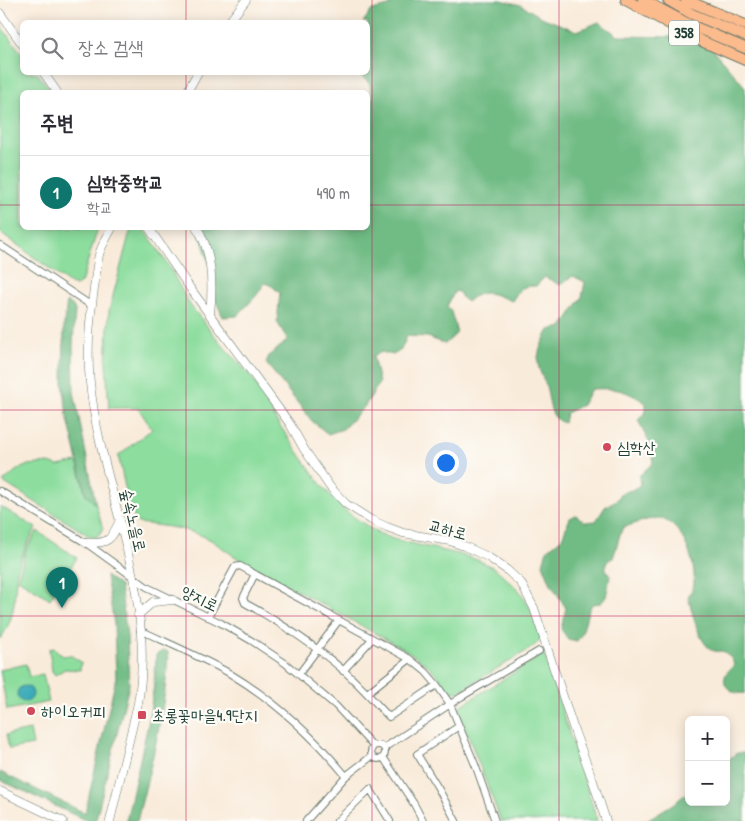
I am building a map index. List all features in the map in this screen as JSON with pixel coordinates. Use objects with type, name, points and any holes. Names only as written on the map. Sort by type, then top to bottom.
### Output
[{"type":"highway","name":"358","points":[[626,0],[699,40],[745,60]]},
{"type":"highway","points":[[643,0],[688,24],[745,48]]},
{"type":"highway","points":[[668,0],[692,14],[745,36]]},
{"type":"highway","name":"358","points":[[686,0],[745,26]]},
{"type":"street","points":[[231,20],[246,0]]},
{"type":"street","points":[[0,13],[20,41]]},
{"type":"street","points":[[45,75],[56,90]]},
{"type":"street","points":[[188,90],[196,75]]},
{"type":"street","name":"숲속노을로","points":[[110,821],[132,732],[141,685],[142,655],[134,578],[105,464],[90,385],[89,356],[92,306],[99,254],[112,230]]},
{"type":"street","name":"교하로","points":[[151,230],[190,288],[290,424],[304,449],[330,487],[346,504],[371,520],[403,533],[450,541],[464,546],[488,557],[507,570],[521,583],[534,608],[606,821]]},
{"type":"street","points":[[198,230],[207,248],[211,272],[212,295],[210,314]]},
{"type":"street","points":[[0,245],[92,306]]},
{"type":"street","name":"양지로","points":[[0,491],[86,544],[134,578],[252,641],[299,674],[336,706],[373,746]]},
{"type":"street","points":[[86,544],[100,544],[111,539],[120,520]]},
{"type":"street","points":[[208,617],[235,567],[240,566],[410,659],[438,685],[450,704],[476,766],[495,821]]},
{"type":"street","points":[[255,574],[243,598],[244,603],[289,630],[344,670],[388,717],[438,685]]},
{"type":"street","points":[[138,615],[153,602],[173,600]]},
{"type":"street","points":[[299,674],[339,620]]},
{"type":"street","points":[[140,630],[210,663],[251,687],[319,744],[346,776]]},
{"type":"street","points":[[344,670],[372,639]]},
{"type":"street","points":[[384,748],[450,704],[539,651]]},
{"type":"street","points":[[367,693],[410,659]]},
{"type":"street","points":[[456,821],[417,754],[458,726]]},
{"type":"street","points":[[383,757],[376,759],[370,752],[373,746],[378,744],[384,748]]},
{"type":"street","points":[[383,757],[385,753],[384,748]]},
{"type":"street","points":[[306,821],[346,776],[372,756]]},
{"type":"street","points":[[383,757],[413,802],[423,821]]},
{"type":"street","points":[[338,821],[370,789],[390,821]]},
{"type":"street","points":[[0,791],[63,821]]},
{"type":"green space","points":[[393,0],[501,0],[521,5],[541,17],[577,31],[599,22],[618,36],[680,37],[709,45],[745,87],[745,693],[737,693],[726,686],[726,674],[734,664],[731,658],[723,651],[712,650],[707,646],[699,633],[688,597],[694,583],[693,565],[690,555],[687,546],[676,529],[662,519],[648,520],[623,527],[613,558],[608,561],[606,566],[610,576],[606,597],[601,603],[592,604],[582,633],[577,641],[568,639],[561,629],[566,608],[551,584],[543,564],[547,550],[562,538],[570,518],[576,515],[585,522],[596,521],[605,507],[618,499],[621,493],[632,490],[640,485],[639,476],[653,463],[650,444],[638,420],[646,412],[646,403],[626,392],[614,389],[591,389],[582,405],[566,413],[564,423],[559,421],[552,413],[546,386],[539,367],[539,350],[549,330],[562,327],[582,297],[585,282],[573,276],[560,285],[545,277],[536,286],[521,289],[512,301],[494,294],[483,293],[467,302],[459,292],[455,291],[447,306],[451,311],[457,333],[445,344],[428,337],[407,336],[401,350],[393,355],[382,352],[373,356],[379,383],[365,406],[343,429],[328,434],[312,421],[266,363],[269,356],[288,340],[277,322],[280,293],[265,283],[256,296],[237,316],[223,317],[215,299],[211,269],[199,230],[370,230],[370,110],[373,104],[370,84],[360,75],[370,75],[370,20],[364,20],[372,10],[389,6]]},
{"type":"green space","points":[[0,25],[20,51],[20,75],[39,75],[50,90],[20,90],[20,230],[97,230],[81,283],[76,286],[70,284],[0,232]]},
{"type":"green space","points":[[131,230],[142,230],[147,233],[168,265],[190,305],[249,374],[262,393],[276,420],[303,459],[323,487],[344,510],[376,532],[393,539],[458,554],[478,560],[496,569],[519,590],[531,610],[540,636],[540,640],[533,647],[458,692],[453,692],[447,688],[427,665],[409,652],[234,556],[211,540],[185,530],[138,523],[129,502],[118,456],[152,429],[138,408],[109,408],[106,363],[109,311]]},
{"type":"green space","points":[[67,301],[75,310],[73,346],[74,392],[96,505],[86,495],[67,415],[63,383],[64,324]]},
{"type":"green space","points":[[77,462],[86,495],[96,505],[103,529],[97,537],[91,537],[3,482],[17,470],[28,465],[49,463],[58,466]]},
{"type":"green space","points":[[0,506],[36,528],[18,568],[10,621],[0,639]]},
{"type":"green space","points":[[37,531],[77,558],[50,599],[18,579],[25,552]]},
{"type":"green space","points":[[106,576],[120,586],[127,636],[129,685],[96,819],[87,821],[0,780],[0,772],[85,813],[116,678],[114,624]]},
{"type":"green space","points":[[54,648],[63,656],[70,655],[81,662],[80,670],[65,669],[55,675],[52,671],[49,649]]},
{"type":"green space","points":[[164,650],[168,652],[167,674],[152,758],[137,821],[126,821],[149,720],[156,655]]},
{"type":"green space","points":[[544,654],[597,821],[501,821],[459,712],[460,706]]},
{"type":"green space","points":[[26,664],[29,677],[43,674],[49,702],[7,710],[0,670]]},
{"type":"green space","points":[[30,730],[33,745],[9,749],[6,735]]},
{"type":"green space","points":[[737,753],[745,753],[745,821],[645,821],[685,794],[685,806],[730,806],[730,758]]},
{"type":"water","points":[[25,686],[33,694],[25,702],[17,694]]},
{"type":"place","name":"심학산","points":[[607,447]]},
{"type":"place","name":"심학중학교","points":[[62,608]]},
{"type":"place","name":"하이오커피","points":[[31,711]]},
{"type":"place","name":"초롱꽃마을4.9단지","points":[[142,715]]}]
